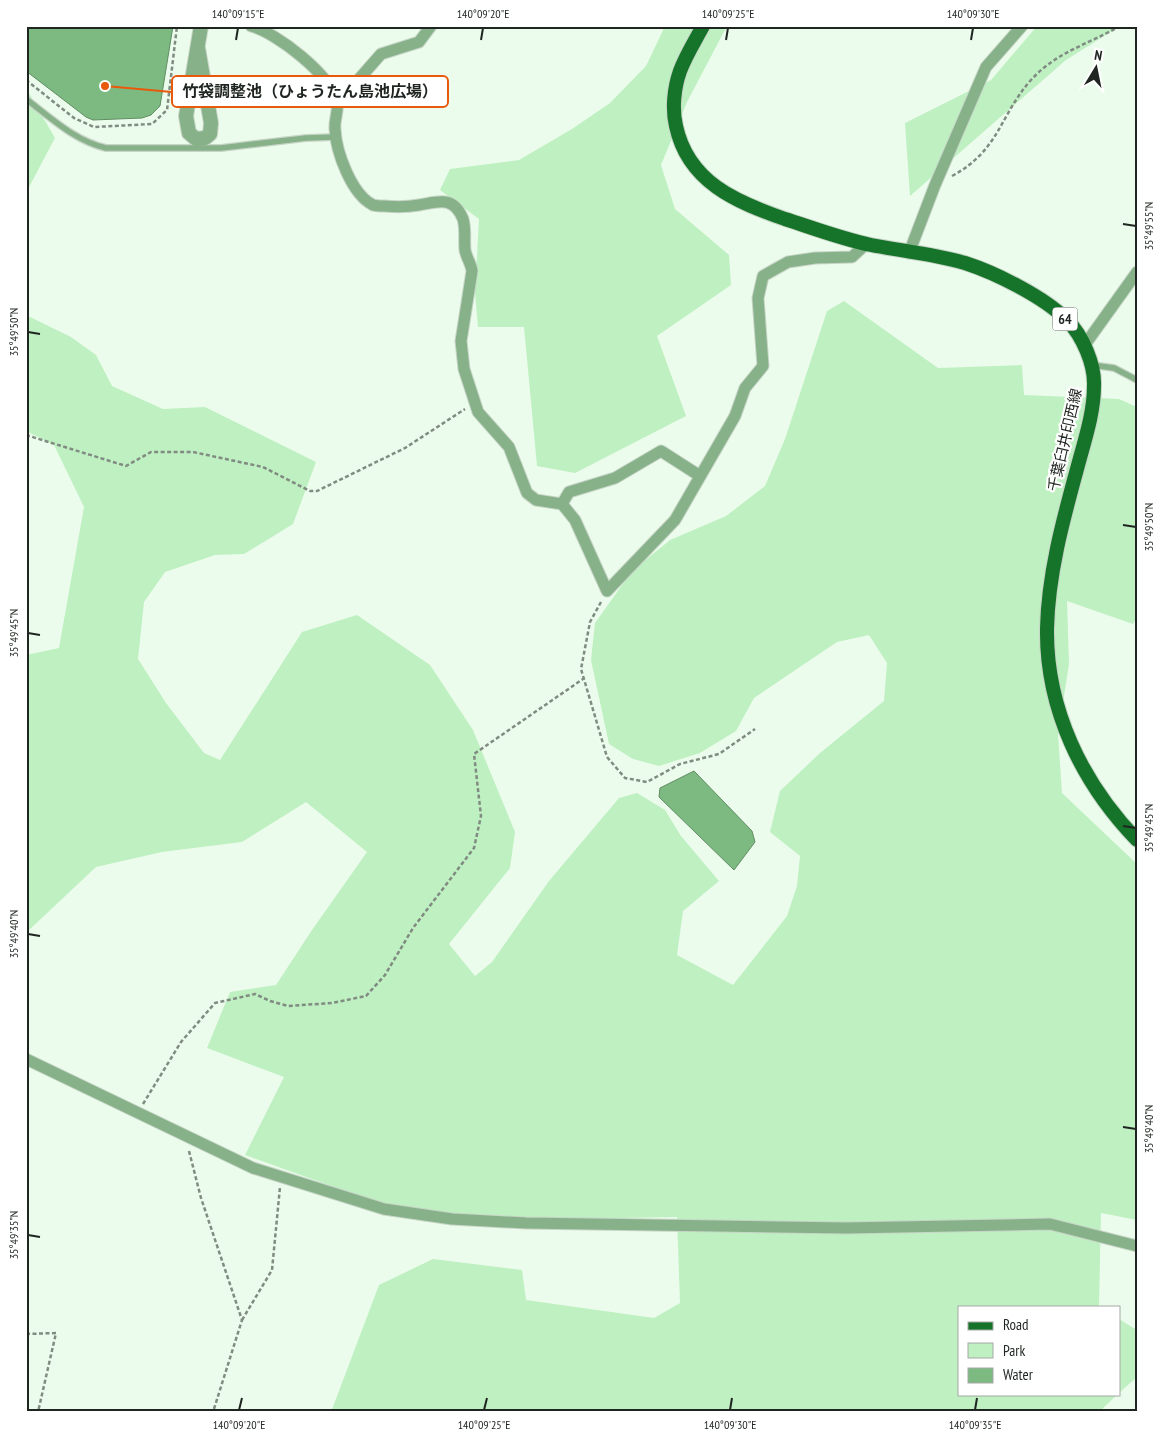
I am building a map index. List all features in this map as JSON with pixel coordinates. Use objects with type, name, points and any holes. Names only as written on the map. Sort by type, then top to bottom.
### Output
[{"type":"main road","name":"千葉臼井印西線","points":[[704,26],[679,73],[674,98],[674,116],[678,138],[688,159],[702,177],[747,206],[866,244],[967,264],[1026,292],[1067,320],[1077,332],[1092,365],[1095,385],[1090,420],[1055,561],[1047,628],[1050,670],[1068,740],[1086,776],[1115,818],[1137,840]]},
{"type":"street","points":[[198,48],[210,122],[210,134],[205,138],[196,139],[189,132],[186,116],[200,26]]},
{"type":"street","points":[[251,26],[274,35],[296,52],[330,88],[338,103]]},
{"type":"street","points":[[431,26],[419,42],[381,54],[338,103],[334,126],[344,169],[360,193],[373,205],[418,205],[436,200],[448,202],[455,207],[463,220],[465,252],[471,261],[472,271],[461,341],[464,369],[478,412],[509,447],[528,494],[536,500],[562,504],[575,520],[607,592],[675,520],[735,416],[745,388],[763,366],[758,298],[763,276],[788,262],[815,258],[852,257],[866,244]]},
{"type":"street","points":[[909,253],[935,185],[986,67],[1022,26]]},
{"type":"street","points":[[1084,346],[1137,272]]},
{"type":"street","points":[[562,504],[569,492],[615,478],[660,452],[700,476]]},
{"type":"street","points":[[26,1059],[137,1114],[253,1168],[384,1210],[452,1220],[536,1224],[846,1228],[1050,1224],[1137,1246]]},
{"type":"lane","points":[[26,99],[68,132],[90,144],[106,148],[230,147],[306,138],[336,138]]},
{"type":"lane","points":[[1092,365],[1114,368],[1137,380]]},
{"type":"path","points":[[26,80],[74,118],[94,127],[152,124],[167,110],[177,26]]},
{"type":"path","points":[[935,185],[977,160],[990,145],[1019,95],[1032,78],[1066,51],[1120,26]]},
{"type":"path","points":[[26,435],[126,466],[151,452],[193,452],[263,467],[310,491],[317,491],[405,448],[475,403]]},
{"type":"path","points":[[607,592],[590,622],[581,669],[607,757],[625,778],[647,782],[680,764],[719,754],[755,729]]},
{"type":"path","points":[[137,1114],[181,1042],[215,1003],[255,994],[288,1006],[332,1003],[366,996],[385,976],[413,928],[474,848],[482,816],[474,754],[583,679]]},
{"type":"path","points":[[186,1137],[201,1198],[242,1320]]},
{"type":"path","points":[[214,1412],[242,1320],[272,1270],[281,1178]]},
{"type":"path","points":[[26,1334],[56,1333],[38,1412]]},
{"type":"green space","points":[[665,26],[727,26],[687,102],[661,165],[675,209],[729,255],[731,285],[657,336],[686,416],[575,473],[537,466],[524,327],[478,327],[475,293],[479,219],[440,190],[450,169],[519,160],[572,129],[610,103],[646,66]]},
{"type":"green space","points":[[1037,26],[1120,26],[1066,60],[910,196],[905,123],[991,80]]},
{"type":"green space","points":[[26,88],[55,138],[28,189],[26,189]]},
{"type":"green space","points":[[844,301],[938,368],[1022,365],[1024,395],[1119,399],[1137,407],[1137,617],[1133,624],[1067,601],[1069,664],[1058,734],[1062,793],[1137,864],[1137,1220],[1101,1213],[1099,1306],[958,1306],[958,1396],[1116,1396],[1099,1412],[331,1412],[379,1285],[433,1259],[522,1270],[526,1300],[654,1318],[680,1303],[677,1217],[567,1219],[448,1213],[376,1202],[245,1155],[284,1077],[207,1048],[230,992],[276,985],[367,852],[306,802],[242,842],[162,852],[96,867],[28,931],[26,930],[26,655],[59,648],[84,507],[54,445],[26,431],[26,315],[71,337],[96,355],[112,386],[163,409],[205,407],[316,462],[293,524],[244,554],[215,555],[165,572],[144,602],[138,659],[166,703],[204,753],[220,760],[302,632],[357,615],[430,665],[473,730],[515,832],[510,868],[449,944],[475,976],[492,962],[549,881],[619,798],[637,793],[665,810],[681,836],[719,881],[683,911],[677,955],[733,985],[787,916],[797,886],[800,856],[770,832],[780,791],[820,753],[884,701],[887,663],[869,635],[837,642],[754,698],[736,731],[700,753],[659,766],[633,759],[609,744],[591,660],[595,623],[632,571],[670,540],[726,516],[765,486],[785,439],[827,311]]},
{"type":"green space","points":[[1120,1320],[1137,1330],[1137,1377],[1120,1392]]},
{"type":"water","points":[[26,26],[173,26],[160,106],[151,115],[142,118],[93,120],[86,117],[26,71]]},
{"type":"water","points":[[694,771],[752,831],[755,842],[734,870],[659,797],[660,788]]},
{"type":"place","name":"竹袋調整池（ひょうたん島池広場）","points":[[105,86]]}]
